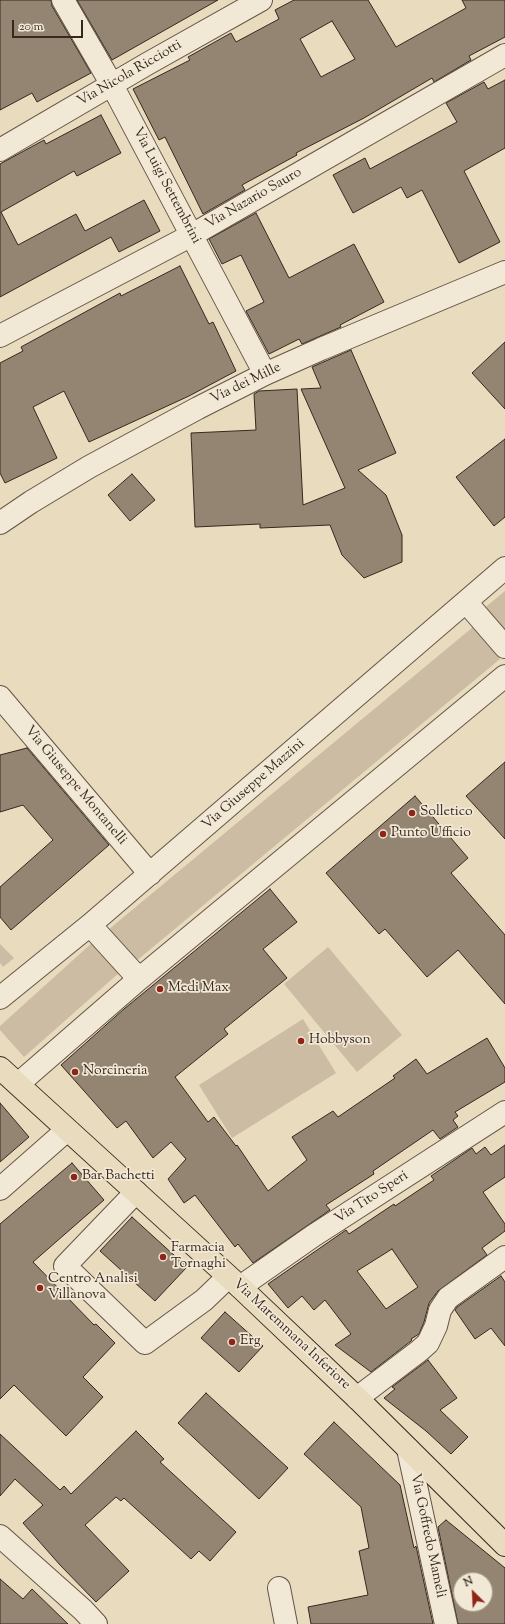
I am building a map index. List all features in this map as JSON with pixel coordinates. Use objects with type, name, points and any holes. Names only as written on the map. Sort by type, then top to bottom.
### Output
[{"type":"main road","name":"Via Maremmana Inferiore","points":[[0,1068],[234,1282],[358,1398],[505,1544]]},
{"type":"street","name":"Via Luigi Settembrini","points":[[64,0],[112,85],[265,374]]},
{"type":"street","name":"Via Nicola Ricciotti","points":[[0,150],[261,0]]},
{"type":"street","name":"Via Nazario Sauro","points":[[0,336],[192,235],[505,55]]},
{"type":"street","name":"Via dei Mille","points":[[0,523],[89,467],[198,408],[265,374],[505,272]]},
{"type":"street","name":"Via Giuseppe Mazzini","points":[[0,998],[150,874],[505,568]]},
{"type":"street","points":[[466,602],[505,647]]},
{"type":"street","points":[[18,1084],[139,979],[505,676]]},
{"type":"street","name":"Via Giuseppe Montanelli","points":[[0,698],[150,874]]},
{"type":"street","points":[[90,925],[139,979]]},
{"type":"street","name":"Via Tito Speri","points":[[136,1192],[65,1266],[145,1343],[204,1300],[313,1236],[505,1112]]},
{"type":"street","points":[[0,1189],[68,1130]]},
{"type":"street","points":[[358,1398],[428,1343],[436,1326],[440,1310],[448,1298],[505,1257]]},
{"type":"street","name":"Via Goffredo Mameli","points":[[408,1449],[446,1624]]},
{"type":"street","points":[[0,1536],[83,1610],[96,1624]]},
{"type":"street","points":[[279,1588],[286,1624]]},
{"type":"shaded area","points":[[505,591],[505,636],[482,610]]},
{"type":"shaded area","points":[[473,627],[500,659],[135,962],[108,930]]},
{"type":"shaded area","points":[[93,942],[120,972],[24,1057],[0,1030],[0,1026]]},
{"type":"shaded area","points":[[0,944],[14,958],[3,967],[0,963]]},
{"type":"shaded area","points":[[328,947],[402,1035],[357,1072],[284,984]]},
{"type":"shaded area","points":[[303,1019],[336,1073],[232,1138],[199,1085]]},
{"type":"building","points":[[0,0],[51,0],[52,6],[91,73],[37,102],[32,93],[0,110]]},
{"type":"building","points":[[77,0],[218,0],[112,60]]},
{"type":"building","points":[[294,0],[368,0],[396,47],[466,8],[462,0],[505,0],[505,37],[469,56],[471,60],[434,82],[432,78],[364,118],[296,153],[297,155],[242,185],[245,190],[203,214],[165,137],[159,140],[133,89],[190,60],[188,57],[231,33],[236,42],[279,19],[275,10]],"holes":[[[332,21],[355,59],[321,77],[300,39]]]},
{"type":"building","points":[[505,80],[505,148],[464,171],[500,242],[459,263],[422,190],[407,198],[401,187],[353,213],[333,175],[365,158],[370,169],[457,122],[446,103],[484,82],[488,89]]},
{"type":"building","points":[[101,115],[121,153],[77,176],[74,171],[1,212],[18,245],[76,214],[85,231],[144,200],[160,231],[119,252],[111,237],[0,297],[0,164],[44,140],[46,144]]},
{"type":"building","points":[[256,213],[289,278],[354,244],[384,302],[340,325],[341,327],[302,344],[299,339],[269,354],[246,311],[264,302],[241,255],[222,264],[209,239]]},
{"type":"building","points":[[180,266],[209,324],[213,322],[236,371],[189,396],[89,442],[64,391],[33,407],[57,458],[5,483],[0,473],[0,363],[23,351],[21,347],[120,293],[121,296]]},
{"type":"building","points":[[505,342],[505,409],[472,373]]},
{"type":"building","points":[[351,350],[396,453],[358,470],[386,495],[402,535],[402,562],[364,578],[342,555],[330,525],[260,528],[260,524],[195,527],[191,433],[256,430],[254,394],[259,391],[297,389],[303,505],[345,488],[301,389],[321,388],[312,367]]},
{"type":"building","points":[[505,439],[505,517],[494,526],[456,477]]},
{"type":"building","points":[[132,474],[155,500],[130,521],[108,495]]},
{"type":"building","points":[[27,748],[109,845],[11,930],[0,917],[0,887],[53,840],[23,805],[0,812],[0,755]]},
{"type":"building","points":[[505,762],[505,839],[466,796]]},
{"type":"building","points":[[415,796],[468,858],[451,873],[505,935],[505,1004],[458,950],[427,977],[385,929],[379,934],[326,873]]},
{"type":"building","points":[[270,889],[297,922],[263,949],[287,978],[224,1029],[228,1034],[175,1077],[208,1122],[214,1117],[236,1146],[237,1145],[268,1191],[307,1160],[292,1137],[333,1111],[338,1117],[395,1078],[393,1076],[416,1059],[427,1074],[487,1038],[505,1068],[505,1082],[455,1112],[458,1116],[453,1120],[458,1127],[440,1139],[433,1130],[373,1171],[374,1174],[326,1205],[330,1210],[253,1263],[238,1244],[235,1247],[195,1195],[184,1203],[168,1179],[186,1159],[171,1142],[153,1158],[126,1121],[117,1128],[61,1065],[124,1009]]},
{"type":"building","points":[[0,1103],[29,1137],[0,1162]]},
{"type":"building","points":[[505,1145],[505,1177],[483,1192],[505,1224],[505,1231],[482,1248],[487,1255],[438,1291],[429,1303],[419,1334],[371,1372],[335,1345],[351,1334],[325,1300],[314,1310],[302,1296],[288,1308],[268,1284],[346,1230],[349,1234],[434,1180],[431,1176],[472,1148],[476,1154],[485,1147],[491,1155]],"holes":[[[392,1249],[418,1287],[386,1309],[357,1271]]]},
{"type":"building","points":[[72,1163],[104,1200],[33,1262],[94,1325],[96,1324],[115,1343],[83,1377],[103,1397],[66,1436],[14,1385],[0,1399],[0,1224]]},
{"type":"building","points":[[132,1217],[187,1267],[155,1301],[100,1251]]},
{"type":"building","points":[[501,1276],[505,1282],[505,1346],[491,1328],[475,1339],[455,1310],[457,1307]]},
{"type":"building","name":"Erg","points":[[225,1312],[263,1346],[239,1372],[201,1338]]},
{"type":"building","points":[[428,1360],[457,1398],[440,1410],[468,1437],[451,1454],[426,1431],[384,1398],[395,1389],[392,1387]]},
{"type":"building","points":[[206,1393],[288,1468],[259,1499],[178,1423]]},
{"type":"building","points":[[334,1422],[400,1485],[414,1548],[416,1546],[433,1624],[311,1624],[308,1607],[368,1595],[359,1551],[369,1548],[361,1507],[304,1454]]},
{"type":"building","points":[[136,1431],[164,1459],[160,1462],[236,1532],[210,1561],[199,1551],[191,1559],[124,1498],[121,1501],[116,1497],[85,1525],[129,1571],[96,1602],[60,1565],[23,1523],[43,1505],[15,1479],[0,1496],[0,1434],[60,1490],[64,1486],[71,1494]]},
{"type":"building","points":[[446,1520],[505,1568],[505,1624],[458,1624],[456,1612],[493,1612],[493,1572],[453,1572],[453,1600],[438,1527]]},
{"type":"building","points":[[0,1579],[23,1599],[32,1589],[68,1624],[0,1624]]},
{"type":"place","name":"Solletico","points":[[412,813]]},
{"type":"place","name":"Punto Ufficio","points":[[383,834]]},
{"type":"place","name":"Medi Max","points":[[160,989]]},
{"type":"place","name":"Hobbyson","points":[[301,1041]]},
{"type":"place","name":"Norcineria","points":[[75,1072]]},
{"type":"place","name":"Bar Bachetti","points":[[74,1177]]},
{"type":"place","name":"Farmacia Tornaghi","points":[[163,1257]]},
{"type":"place","name":"Centro Analisi Villanova","points":[[40,1288]]},
{"type":"place","name":"Erg","points":[[232,1342]]}]
